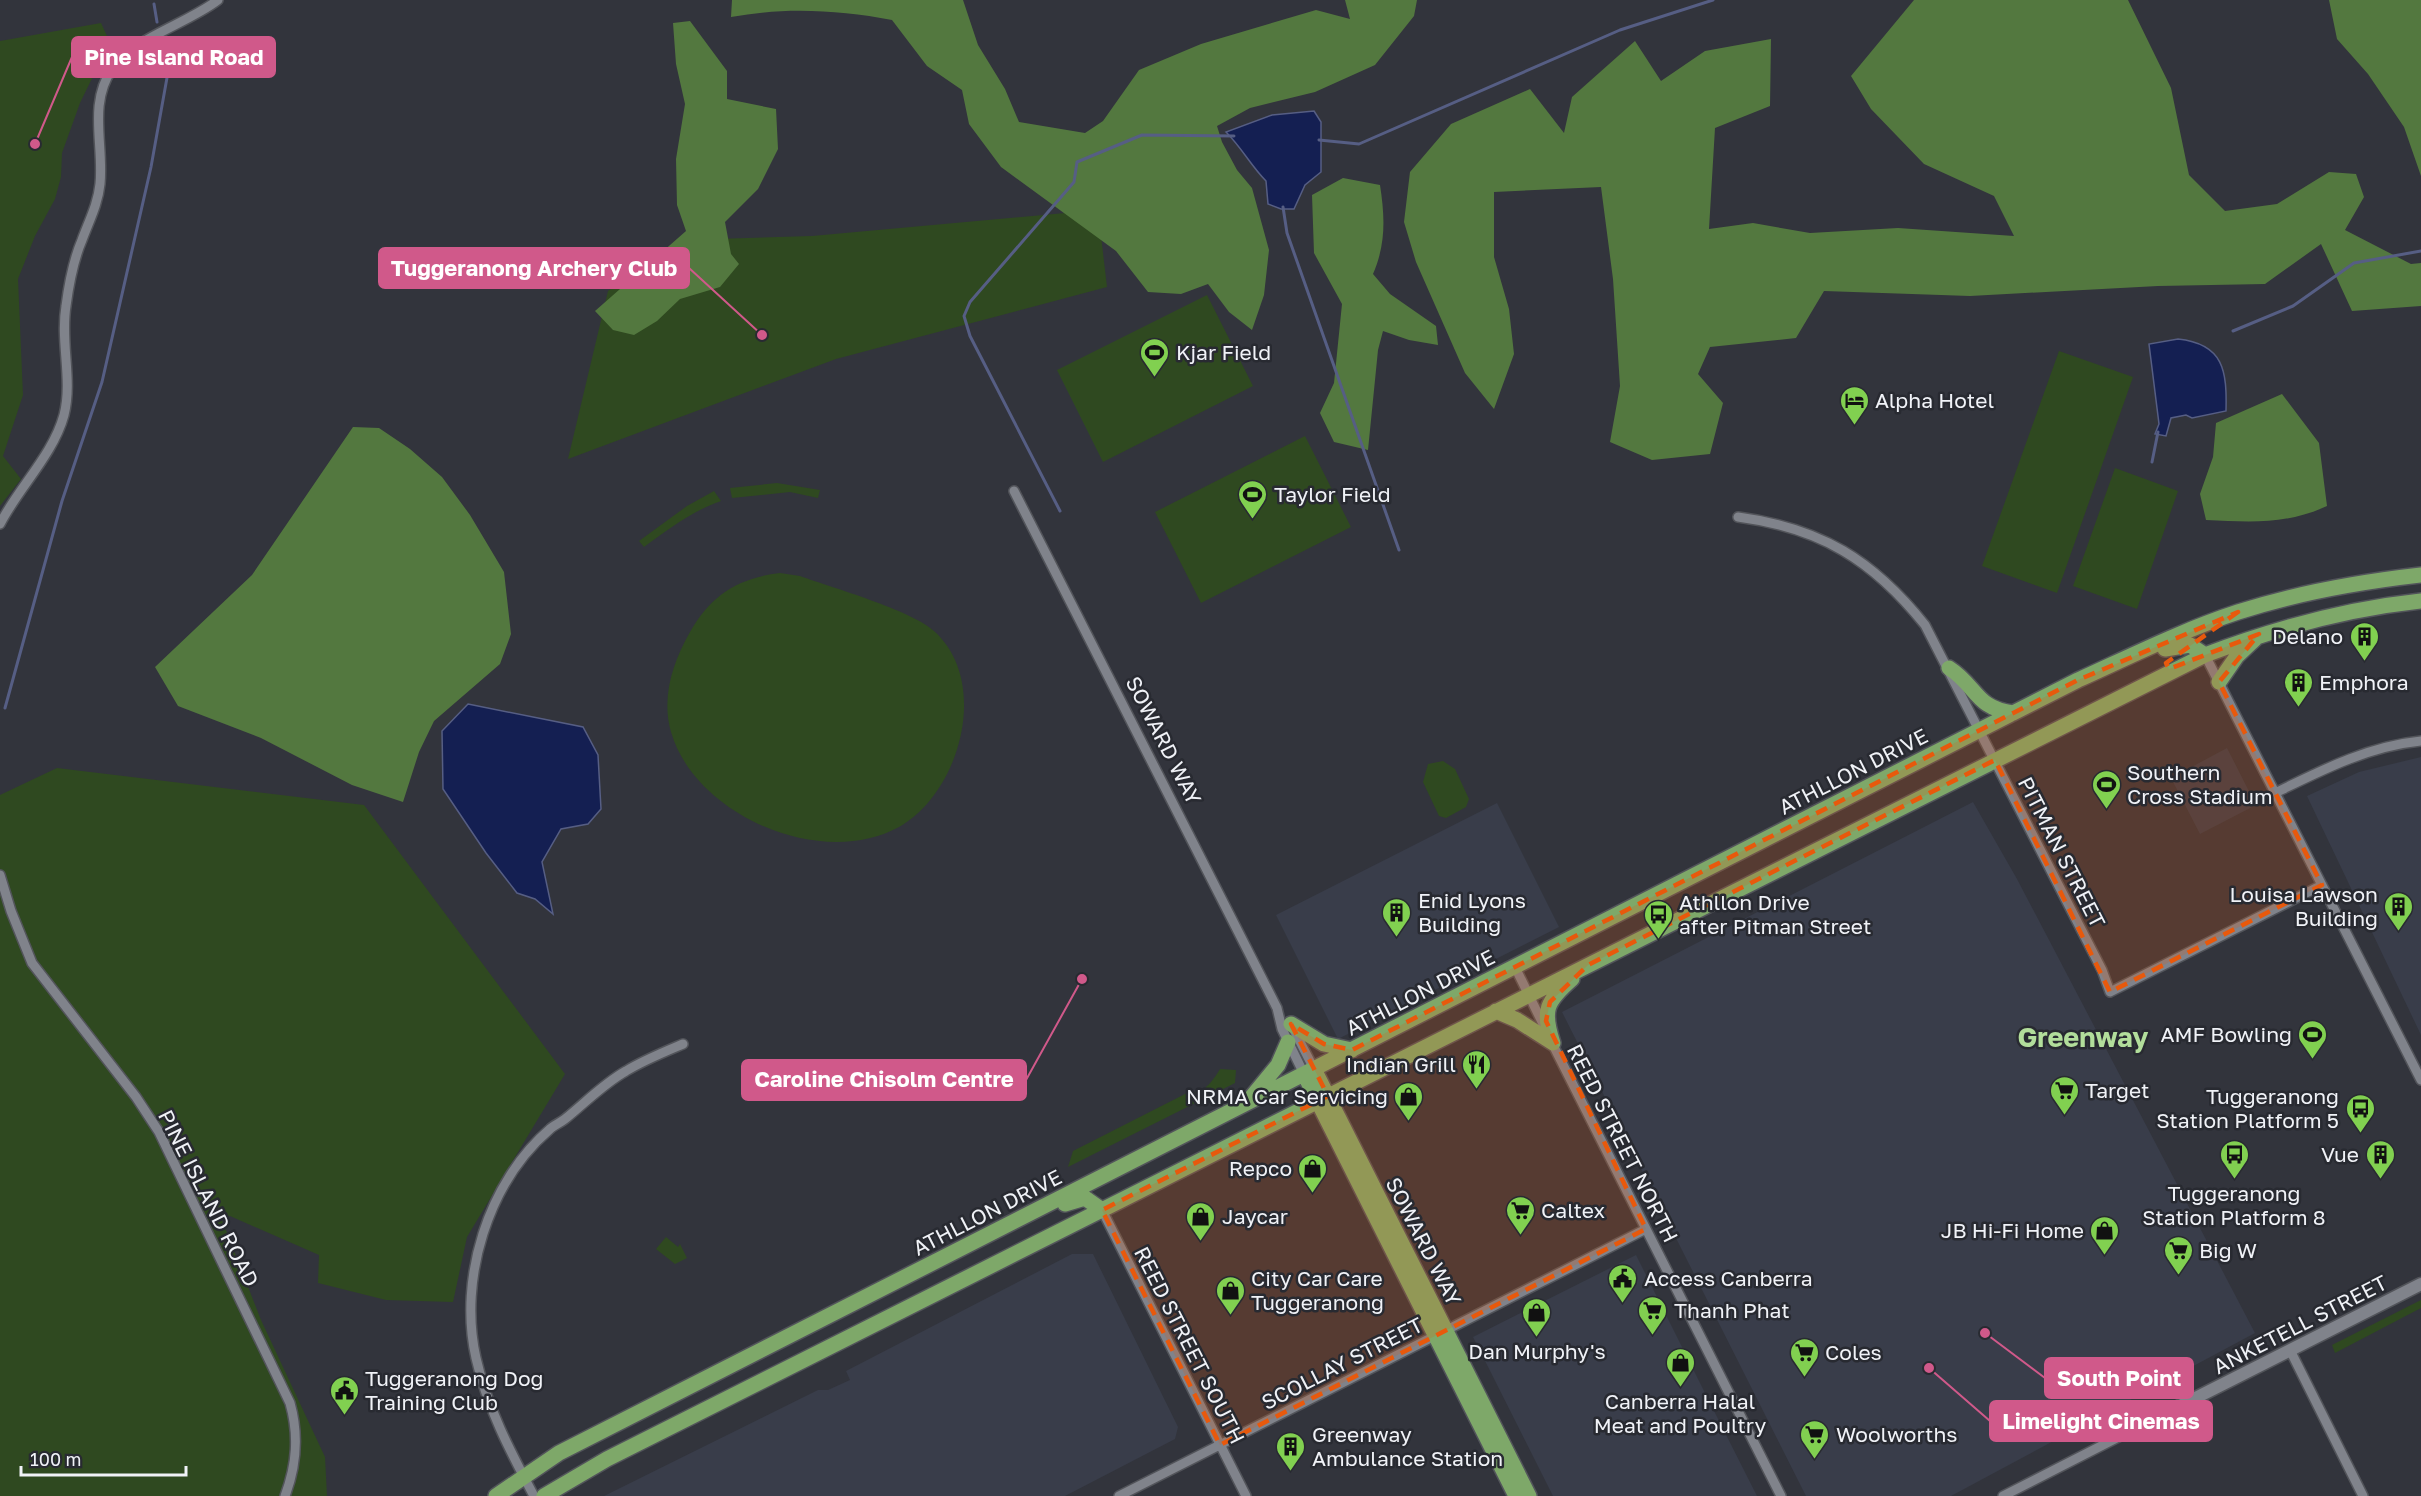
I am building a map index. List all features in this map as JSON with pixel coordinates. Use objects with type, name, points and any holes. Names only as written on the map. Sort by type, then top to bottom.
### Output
[{"type":"main road","name":"ATHLLON DRIVE","points":[[496,1496],[523,1475],[578,1444],[2013,713],[2114,664],[2193,628],[2238,612],[2344,585],[2421,575]]},
{"type":"main road","points":[[544,1496],[607,1459],[2205,655],[2259,634],[2314,618],[2421,601]]},
{"type":"main road","points":[[2205,655],[2204,642],[2210,629],[2238,612]]},
{"type":"main road","points":[[2219,682],[2237,656],[2259,634]]},
{"type":"main road","points":[[2114,664],[2182,644],[2197,647],[2205,655]]},
{"type":"main road","points":[[1948,668],[1961,676],[1976,697],[1991,708],[2013,713]]},
{"type":"main road","points":[[1552,1043],[1546,1021],[1550,1002],[1588,965]]},
{"type":"main road","points":[[1496,1011],[1517,1020],[1552,1043]]},
{"type":"main road","points":[[1291,1024],[1324,1044],[1352,1050]]},
{"type":"main road","points":[[1246,1104],[1278,1065],[1288,1042]]},
{"type":"main road","name":"SOWARD WAY","points":[[1309,1071],[1441,1333],[1530,1496]]},
{"type":"main road","points":[[1102,1210],[1097,1197],[1101,1183],[1128,1164]]},
{"type":"main road","points":[[1020,1219],[1078,1198],[1090,1200],[1102,1210]]},
{"type":"main road","name":"SOWARD WAY","points":[[1441,1333],[1516,1496]]},
{"type":"street","points":[[0,523],[52,444],[64,414],[67,392],[64,345],[65,310],[76,257],[93,214],[100,186],[101,157],[97,110],[103,84],[118,61],[133,49],[218,0]]},
{"type":"street","name":"SOWARD WAY","points":[[1014,491],[1277,1008],[1288,1042],[1309,1071]]},
{"type":"street","name":"PITMAN STREET","points":[[1738,517],[1807,532],[1851,554],[1879,575],[1904,599],[1925,625],[2102,970],[2109,992],[2322,885]]},
{"type":"street","points":[[2205,655],[2421,1080]]},
{"type":"street","points":[[2275,793],[2344,761],[2386,747],[2421,741]]},
{"type":"street","name":"PINE ISLAND ROAD","points":[[0,875],[10,911],[32,963],[159,1132],[290,1403],[297,1439],[296,1464],[285,1496]]},
{"type":"street","name":"REED STREET NORTH","points":[[1515,967],[1781,1496]]},
{"type":"street","name":"SOWARD WAY","points":[[1277,1008],[1291,1024],[1309,1071]]},
{"type":"street","points":[[534,1496],[496,1420],[484,1390],[474,1347],[471,1315],[473,1282],[478,1252],[490,1214],[509,1178],[531,1148],[551,1127],[564,1120],[624,1072],[683,1044]]},
{"type":"street","name":"REED STREET SOUTH","points":[[1102,1210],[1246,1496]]},
{"type":"street","name":"SCOLLAY STREET","points":[[1119,1496],[1646,1229]]},
{"type":"street","name":"ANKETELL STREET","points":[[2003,1496],[2421,1284]]},
{"type":"street","points":[[2290,1350],[2363,1496]]},
{"type":"highlighted area","points":[[2238,612],[2166,663],[2169,669],[2259,634],[2219,682],[2322,885],[2110,992],[1995,760],[1588,965],[1550,1002],[1546,1021],[1646,1229],[1220,1445],[1102,1210],[1328,1096],[1291,1024],[1324,1044],[1352,1050],[2078,680]]},
{"type":"shaded area","points":[[2227,748],[2256,805],[2200,834],[2171,778]]},
{"type":"shaded area","name":"Louisa Lawson Building","points":[[2421,757],[2421,1035],[2307,796],[2359,772]]},
{"type":"shaded area","points":[[1973,802],[2017,879],[2255,1333],[1951,1496],[1806,1496],[1562,1012]]},
{"type":"shaded area","points":[[1497,803],[1559,927],[1338,1039],[1276,915]]},
{"type":"shaded area","points":[[1072,1254],[1093,1254],[1178,1427],[1175,1439],[1065,1496],[604,1496],[818,1390],[828,1390],[850,1380],[846,1371]]},
{"type":"shaded area","points":[[1636,1255],[1757,1496],[1553,1496],[1473,1337]]},
{"type":"green space","points":[[732,0],[963,0],[978,45],[1005,89],[1019,122],[1085,133],[1103,121],[1139,70],[1201,44],[1316,10],[1350,19],[1345,0],[1417,0],[1414,16],[1375,65],[1315,92],[1250,108],[1217,126],[1222,142],[1237,170],[1252,188],[1269,250],[1264,295],[1252,330],[1229,312],[1208,284],[1181,294],[1148,292],[1116,251],[1001,167],[969,124],[962,90],[927,66],[892,20],[812,11],[771,12],[731,17]]},
{"type":"green space","points":[[1914,0],[2128,0],[2171,88],[2189,175],[2225,211],[2277,204],[2329,172],[2356,174],[2364,197],[2345,230],[2411,264],[2421,263],[2421,306],[2352,311],[2321,244],[2265,284],[2158,286],[1970,296],[1824,291],[1796,338],[1710,347],[1698,374],[1723,403],[1710,454],[1652,460],[1610,442],[1620,386],[1613,279],[1601,187],[1494,192],[1494,257],[1509,309],[1514,354],[1494,409],[1465,373],[1416,262],[1404,222],[1410,172],[1451,124],[1530,89],[1564,133],[1572,97],[1635,41],[1661,81],[1705,51],[1771,39],[1770,106],[1715,128],[1709,229],[1753,223],[1810,233],[1898,228],[2014,236],[1994,196],[1924,164],[1871,109],[1851,76]]},
{"type":"green space","points":[[2329,0],[2421,0],[2421,176],[2404,127],[2368,74],[2337,39]]},
{"type":"green space","points":[[690,21],[727,71],[727,99],[776,109],[778,149],[758,189],[725,222],[731,254],[739,264],[720,287],[680,299],[657,321],[634,335],[613,330],[595,311],[686,231],[677,205],[676,159],[685,104],[676,64],[673,23]]},
{"type":"green space","points":[[101,23],[107,36],[101,60],[80,103],[62,153],[61,177],[55,199],[35,236],[18,279],[23,395],[3,456],[21,479],[0,506],[0,41]]},
{"type":"green space","points":[[1343,178],[1380,185],[1383,230],[1380,252],[1373,274],[1390,294],[1436,326],[1438,345],[1409,340],[1383,331],[1378,350],[1368,450],[1334,442],[1320,413],[1334,383],[1342,304],[1314,253],[1312,195]]},
{"type":"green space","points":[[1098,210],[1107,287],[836,359],[568,459],[608,291],[681,240],[812,236]]},
{"type":"green space","name":"Kjar Field","points":[[1207,295],[1253,386],[1103,462],[1057,370]]},
{"type":"green space","points":[[2059,351],[2133,377],[2057,593],[1982,566]]},
{"type":"green space","points":[[2282,394],[2319,443],[2327,506],[2297,516],[2268,521],[2206,520],[2200,494],[2213,457],[2216,423]]},
{"type":"green space","points":[[353,427],[379,428],[410,449],[442,477],[470,515],[504,572],[511,634],[500,664],[434,721],[419,752],[403,802],[352,785],[261,738],[178,706],[155,667],[252,575]]},
{"type":"green space","name":"Taylor Field","points":[[1305,436],[1351,527],[1201,603],[1155,512]]},
{"type":"green space","points":[[2115,468],[2178,491],[2137,609],[2073,586]]},
{"type":"green space","points":[[777,483],[820,490],[818,498],[790,492],[732,498],[730,488]]},
{"type":"green space","points":[[714,491],[721,501],[690,515],[644,547],[639,541],[687,506]]},
{"type":"green space","points":[[780,573],[800,576],[908,615],[934,631],[951,653],[961,678],[964,706],[961,735],[952,763],[938,789],[920,811],[899,827],[868,839],[834,842],[799,838],[765,827],[733,810],[706,788],[684,762],[671,732],[667,706],[670,680],[684,643],[698,619],[727,590],[751,579]]},
{"type":"green space","points":[[1443,761],[1455,769],[1469,799],[1466,807],[1446,818],[1439,816],[1423,782],[1428,764]]},
{"type":"green space","points":[[57,768],[364,805],[565,1074],[467,1237],[453,1302],[386,1300],[318,1283],[319,1255],[230,1216],[222,1220],[261,1320],[325,1457],[327,1496],[0,1496],[0,795]]},
{"type":"green space","points":[[1220,1069],[1236,1070],[1235,1083],[1068,1167],[1073,1151],[1189,1092],[1204,1089]]},
{"type":"green space","points":[[666,1237],[678,1247],[680,1244],[687,1258],[675,1264],[656,1249]]},
{"type":"green space","points":[[2421,1300],[2421,1308],[2335,1353],[2332,1345]]},
{"type":"water","points":[[1314,111],[1321,122],[1321,172],[1305,185],[1294,209],[1281,209],[1268,204],[1266,181],[1226,132],[1272,115]]},
{"type":"water","points":[[2178,339],[2205,347],[2214,353],[2220,362],[2225,384],[2226,411],[2192,418],[2186,415],[2171,418],[2166,436],[2155,434],[2159,424],[2149,344]]},
{"type":"water","points":[[468,704],[583,727],[598,755],[601,809],[588,824],[561,829],[542,862],[553,914],[535,899],[517,893],[486,853],[443,789],[442,731]]},
{"type":"waterway","points":[[1319,140],[1359,144],[1620,30],[1713,0]]},
{"type":"waterway","points":[[154,4],[157,22]]},
{"type":"waterway","points":[[5,708],[62,501],[102,382],[151,167],[170,61],[163,42]]},
{"type":"waterway","points":[[1060,511],[970,336],[964,316],[970,302],[1074,182],[1077,162],[1142,135],[1234,136]]},
{"type":"waterway","points":[[1283,207],[1287,233],[1399,550]]},
{"type":"waterway","points":[[2233,331],[2293,306],[2354,263],[2421,251]]},
{"type":"waterway","points":[[2152,462],[2158,432]]},
{"type":"place","name":"Pine Island Road","points":[[35,144]]},
{"type":"place","name":"Tuggeranong Archery Club","points":[[762,335]]},
{"type":"place","name":"Kjar Field","points":[[1155,378]]},
{"type":"place","name":"Alpha Hotel","points":[[1854,426]]},
{"type":"place","name":"Taylor Field","points":[[1253,520]]},
{"type":"place","name":"Delano","points":[[2364,662]]},
{"type":"place","name":"Emphora","points":[[2298,708]]},
{"type":"place","name":"Southern Cross Stadium","points":[[2106,810]]},
{"type":"place","name":"Louisa Lawson Building","points":[[2399,932]]},
{"type":"place","name":"Enid Lyons Building","points":[[1397,938]]},
{"type":"place","name":"Athllon Drive after Pitman Street","points":[[1658,940]]},
{"type":"place","name":"Caroline Chisolm Centre","points":[[1082,979]]},
{"type":"place","name":"AMF Bowling","points":[[2313,1060]]},
{"type":"place","name":"Indian Grill","points":[[1477,1090]]},
{"type":"place","name":"Target","points":[[2064,1116]]},
{"type":"place","name":"NRMA Car Servicing","points":[[1409,1122]]},
{"type":"place","name":"Tuggeranong Station Platform 5","points":[[2360,1134]]},
{"type":"place","name":"Tuggeranong Station Platform 8","points":[[2234,1180]]},
{"type":"place","name":"Vue","points":[[2380,1180]]},
{"type":"place","name":"Repco","points":[[1313,1194]]},
{"type":"place","name":"Caltex","points":[[1520,1236]]},
{"type":"place","name":"Jaycar","points":[[1201,1242]]},
{"type":"place","name":"JB Hi-Fi Home","points":[[2105,1256]]},
{"type":"place","name":"Big W","points":[[2178,1276]]},
{"type":"place","name":"Access Canberra","points":[[1623,1304]]},
{"type":"place","name":"City Car Care Tuggeranong","points":[[1230,1316]]},
{"type":"place","name":"South Point","points":[[1985,1333]]},
{"type":"place","name":"Thanh Phat","points":[[1653,1336]]},
{"type":"place","name":"Dan Murphy's","points":[[1537,1338]]},
{"type":"place","name":"Limelight Cinemas","points":[[1929,1368]]},
{"type":"place","name":"Coles","points":[[1804,1378]]},
{"type":"place","name":"Canberra Halal Meat and Poultry","points":[[1680,1388]]},
{"type":"place","name":"Tuggeranong Dog Training Club","points":[[344,1416]]},
{"type":"place","name":"Woolworths","points":[[1815,1460]]},
{"type":"place","name":"Greenway Ambulance Station","points":[[1291,1472]]},
{"type":"district","name":"Greenway","points":[[2083,1037]]}]
